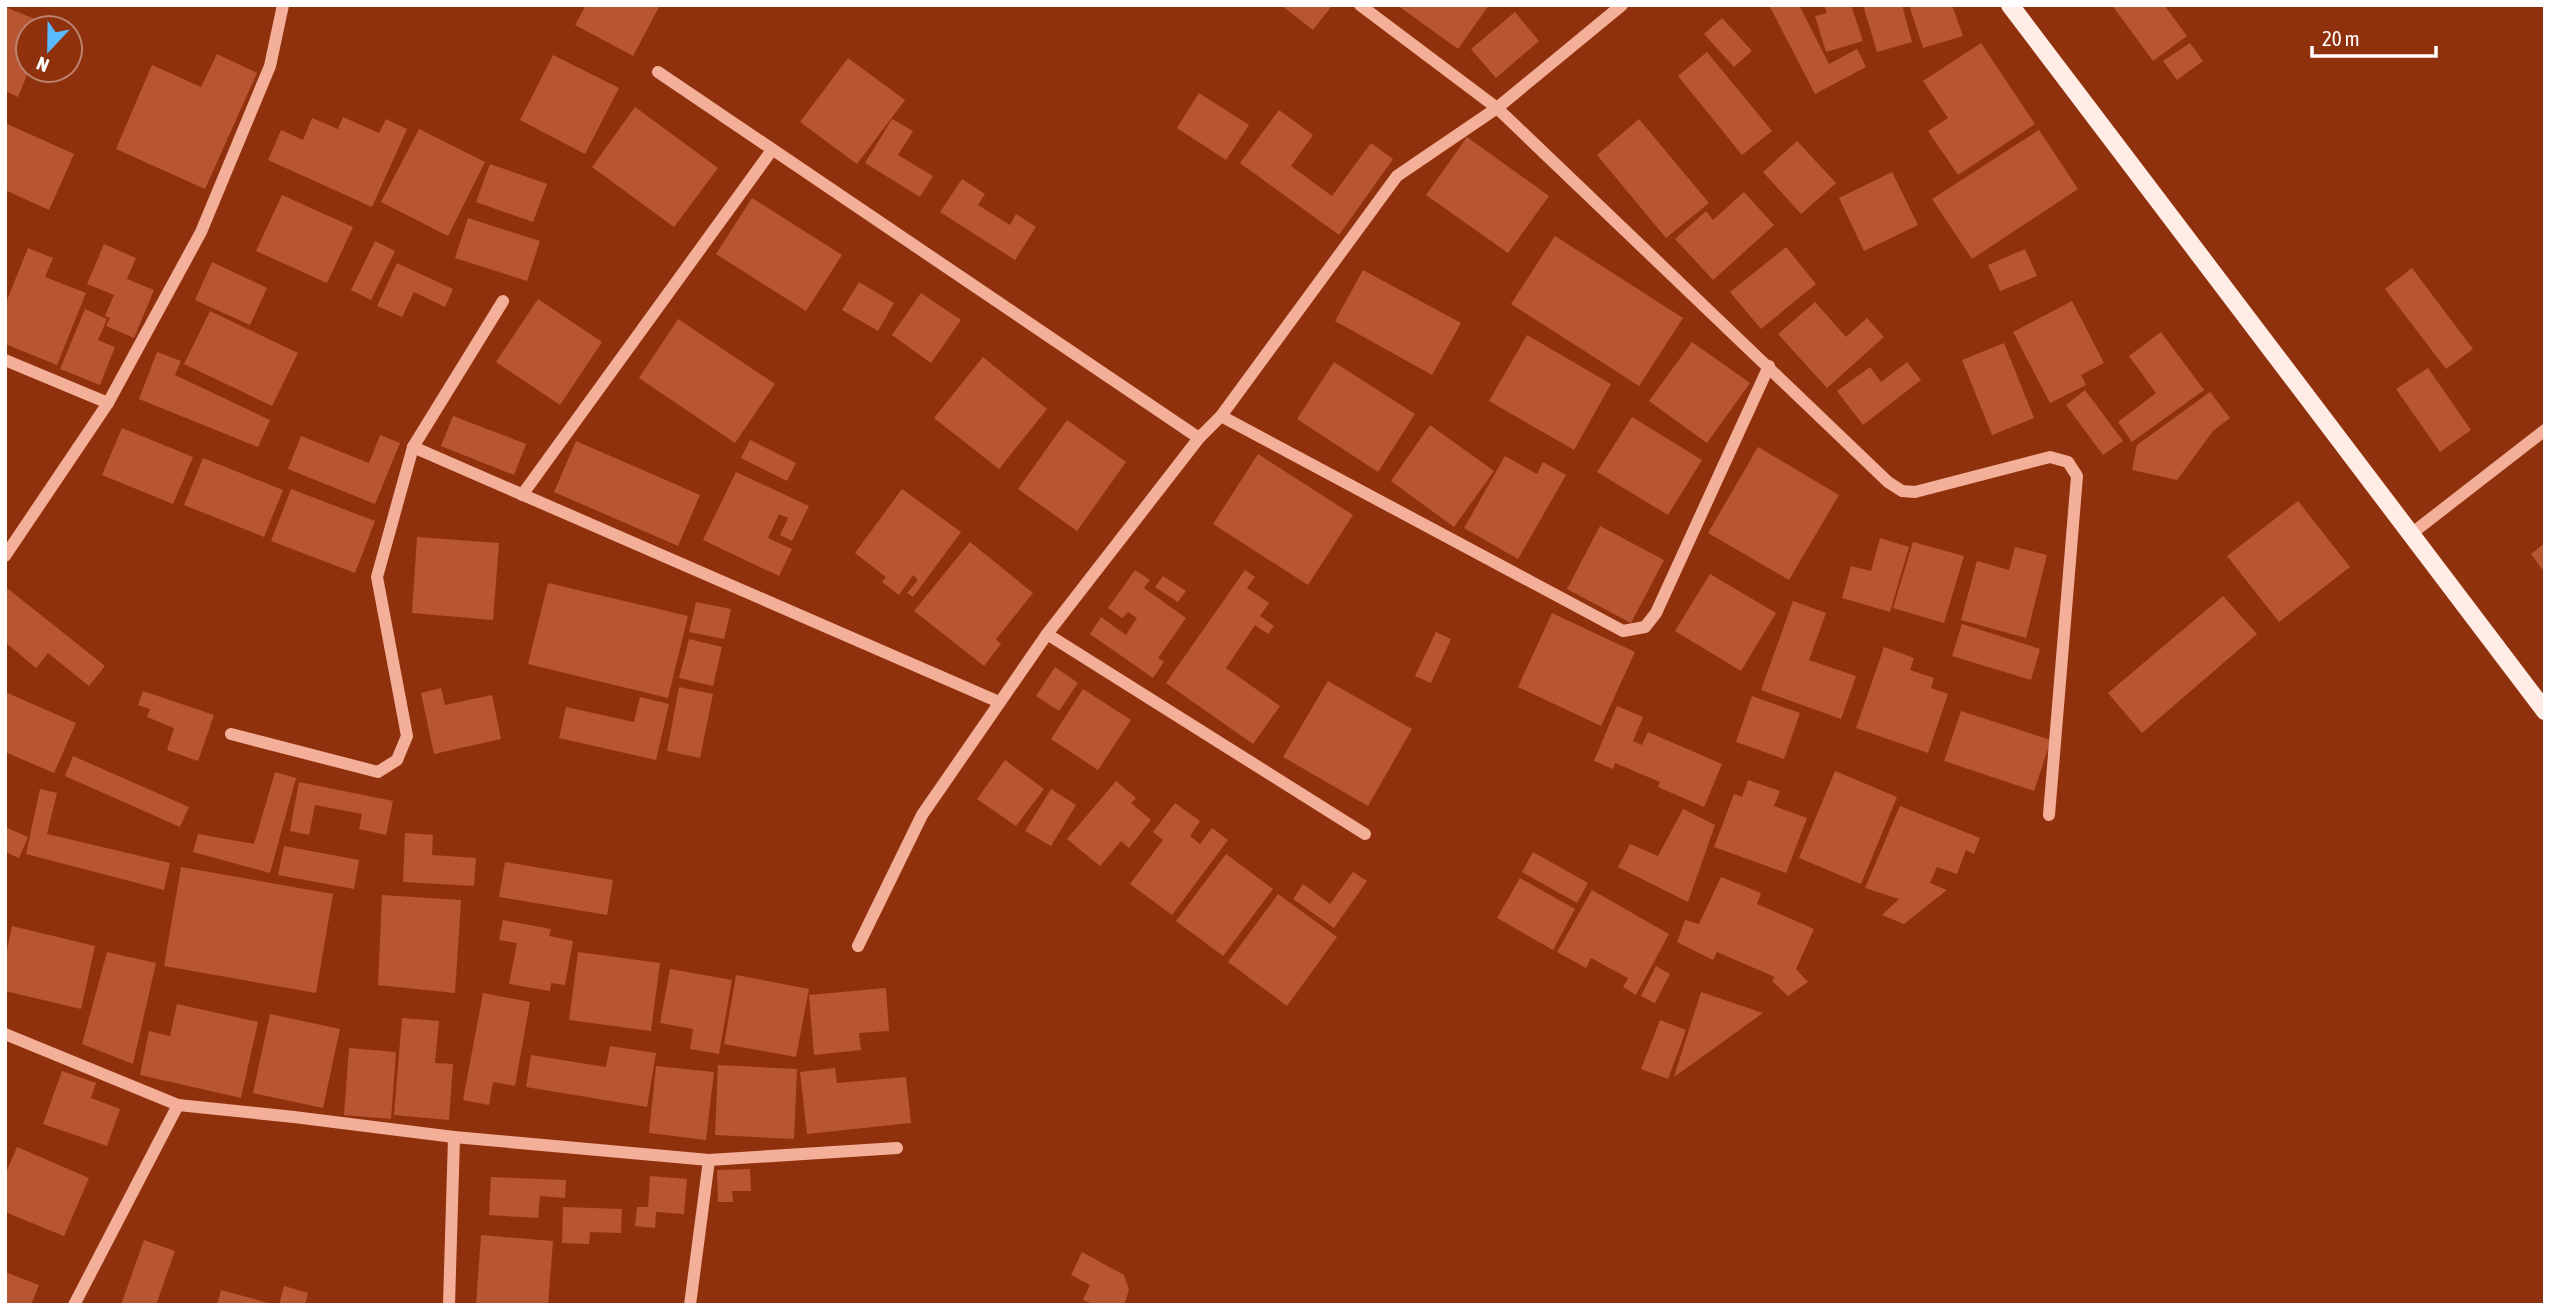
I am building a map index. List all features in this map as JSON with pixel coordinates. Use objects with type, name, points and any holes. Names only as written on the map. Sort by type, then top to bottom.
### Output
[{"type":"main road","points":[[2010,5],[2545,710]]},
{"type":"street","points":[[5,556],[108,403],[201,232],[270,66],[283,5]]},
{"type":"street","points":[[1360,5],[1497,108],[1888,482],[1902,491],[1915,492],[2050,457],[2068,462],[2077,476],[2049,815]]},
{"type":"street","points":[[858,946],[922,815],[999,702],[1047,634],[1199,438],[1222,416],[1397,176],[1497,108],[1622,5]]},
{"type":"street","points":[[657,72],[1199,438]]},
{"type":"street","points":[[522,495],[772,150]]},
{"type":"street","points":[[231,734],[378,772],[397,760],[407,736],[377,577],[413,447],[503,301]]},
{"type":"street","points":[[5,360],[108,403]]},
{"type":"street","points":[[1222,416],[1622,631],[1645,627],[1656,613],[1769,366]]},
{"type":"street","points":[[2411,534],[2545,430]]},
{"type":"street","points":[[413,447],[999,702]]},
{"type":"street","points":[[1047,634],[1365,834]]},
{"type":"street","points":[[5,1034],[178,1105],[294,1116],[454,1138],[709,1160],[897,1148]]},
{"type":"street","points":[[74,1305],[178,1105]]},
{"type":"street","points":[[449,1305],[454,1138]]},
{"type":"street","points":[[690,1305],[709,1160]]},
{"type":"building","points":[[586,5],[660,5],[633,56],[575,25]]},
{"type":"building","points":[[1281,5],[1330,5],[1331,7],[1313,30]]},
{"type":"building","points":[[1397,5],[1489,5],[1458,49]]},
{"type":"building","points":[[1769,5],[1799,5],[1829,64],[1857,49],[1866,67],[1815,94]]},
{"type":"building","points":[[1824,5],[1851,5],[1863,41],[1826,52],[1815,16],[1827,13]]},
{"type":"building","points":[[1863,5],[1902,5],[1912,42],[1877,52]]},
{"type":"building","points":[[1909,5],[1952,5],[1963,36],[1923,48]]},
{"type":"building","points":[[2112,5],[2164,5],[2187,36],[2153,61]]},
{"type":"building","points":[[5,7],[23,14],[14,14],[14,84],[23,84],[18,97],[5,91]]},
{"type":"building","points":[[1515,12],[1539,41],[1496,78],[1471,49]]},
{"type":"building","points":[[1722,18],[1752,51],[1734,67],[1704,34]]},
{"type":"building","points":[[1981,43],[2035,124],[1958,175],[1928,131],[1948,118],[1923,81]]},
{"type":"building","points":[[2190,43],[2203,61],[2177,80],[2163,61]]},
{"type":"building","points":[[1707,52],[1772,131],[1742,155],[1678,76]]},
{"type":"building","points":[[217,54],[257,73],[205,189],[116,149],[152,65],[201,87]]},
{"type":"building","points":[[553,55],[619,88],[585,154],[520,120]]},
{"type":"building","points":[[848,58],[905,100],[857,164],[800,122]]},
{"type":"building","points":[[1199,93],[1249,125],[1226,160],[1177,128]]},
{"type":"building","points":[[635,107],[718,168],[674,227],[592,167]]},
{"type":"building","points":[[1279,110],[1313,135],[1291,166],[1332,196],[1371,143],[1393,159],[1339,235],[1240,163]]},
{"type":"building","points":[[343,117],[379,133],[386,119],[407,129],[372,207],[268,160],[281,130],[303,140],[312,118],[338,129]]},
{"type":"building","points":[[892,119],[913,131],[898,155],[933,176],[920,197],[865,163]]},
{"type":"building","points":[[1639,119],[1709,203],[1666,238],[1597,155]]},
{"type":"building","points":[[5,123],[74,154],[49,210],[5,190]]},
{"type":"building","points":[[419,129],[485,162],[448,236],[381,202]]},
{"type":"building","points":[[2039,130],[2078,189],[1972,259],[1932,199]]},
{"type":"building","points":[[1467,137],[1549,196],[1508,253],[1426,195]]},
{"type":"building","points":[[1797,141],[1836,183],[1801,214],[1763,172]]},
{"type":"building","points":[[490,164],[547,184],[533,222],[476,202]]},
{"type":"building","points":[[1892,172],[1918,225],[1864,251],[1839,198]]},
{"type":"building","points":[[962,179],[985,194],[978,205],[1010,225],[1016,214],[1036,227],[1015,260],[940,212]]},
{"type":"building","points":[[1744,192],[1774,225],[1713,280],[1675,239],[1706,211],[1713,220]]},
{"type":"building","points":[[282,195],[353,227],[327,283],[256,251]]},
{"type":"building","points":[[752,198],[842,255],[806,311],[716,254]]},
{"type":"building","points":[[468,218],[540,241],[527,281],[455,258]]},
{"type":"building","points":[[1555,236],[1683,318],[1639,386],[1511,304]]},
{"type":"building","points":[[375,241],[395,251],[371,300],[351,290]]},
{"type":"building","points":[[104,244],[136,258],[127,279],[154,290],[134,338],[106,326],[110,318],[105,316],[114,295],[87,284]]},
{"type":"building","points":[[1786,247],[1816,284],[1761,329],[1730,292]]},
{"type":"building","points":[[28,248],[53,258],[45,277],[86,293],[57,365],[5,344],[5,305]]},
{"type":"building","points":[[2025,249],[2037,276],[2000,291],[1988,265]]},
{"type":"building","points":[[212,262],[267,288],[250,325],[195,300]]},
{"type":"building","points":[[397,263],[453,289],[445,307],[414,292],[402,317],[377,306]]},
{"type":"building","points":[[2412,268],[2473,349],[2446,369],[2385,289]]},
{"type":"building","points":[[1363,270],[1461,323],[1432,375],[1335,321]]},
{"type":"building","points":[[859,282],[894,303],[878,331],[842,310]]},
{"type":"building","points":[[921,293],[961,320],[931,363],[892,335]]},
{"type":"building","points":[[538,299],[602,342],[560,405],[496,362]]},
{"type":"building","points":[[2072,301],[2104,363],[2081,375],[2086,385],[2050,403],[2013,332]]},
{"type":"building","points":[[1815,302],[1846,337],[1867,318],[1884,337],[1827,388],[1778,334]]},
{"type":"building","points":[[85,309],[107,319],[98,340],[115,347],[100,385],[60,369]]},
{"type":"building","points":[[210,311],[298,353],[272,406],[184,364]]},
{"type":"building","points":[[678,319],[775,384],[735,443],[639,378]]},
{"type":"building","points":[[2161,332],[2204,390],[2132,442],[2118,422],[2156,393],[2129,356]]},
{"type":"building","points":[[1527,335],[1611,384],[1574,450],[1489,401]]},
{"type":"building","points":[[1692,342],[1750,383],[1707,443],[1649,401]]},
{"type":"building","points":[[2004,343],[2034,418],[1992,435],[1962,360]]},
{"type":"building","points":[[157,352],[181,361],[175,375],[270,420],[258,447],[139,399]]},
{"type":"building","points":[[983,357],[1047,409],[999,469],[934,418]]},
{"type":"building","points":[[1334,362],[1415,414],[1378,472],[1297,419]]},
{"type":"building","points":[[1907,362],[1921,380],[1863,425],[1837,391],[1870,367],[1881,382]]},
{"type":"building","points":[[2428,368],[2471,430],[2440,452],[2396,389]]},
{"type":"building","points":[[2085,390],[2123,441],[2103,455],[2066,405]]},
{"type":"building","points":[[2210,392],[2230,418],[2213,431],[2177,480],[2132,470],[2137,445]]},
{"type":"building","points":[[453,416],[526,444],[514,475],[441,446]]},
{"type":"building","points":[[1632,417],[1702,460],[1668,515],[1597,472]]},
{"type":"building","points":[[1067,420],[1126,462],[1077,531],[1018,489]]},
{"type":"building","points":[[1430,425],[1494,471],[1454,527],[1391,481]]},
{"type":"building","points":[[122,428],[193,457],[173,504],[102,475]]},
{"type":"building","points":[[380,435],[400,443],[375,504],[288,469],[301,436],[369,463]]},
{"type":"building","points":[[750,440],[796,463],[787,481],[741,458]]},
{"type":"building","points":[[576,441],[700,495],[678,546],[554,492]]},
{"type":"building","points":[[1758,447],[1839,495],[1789,580],[1708,533]]},
{"type":"building","points":[[1258,454],[1353,515],[1308,585],[1213,524]]},
{"type":"building","points":[[1505,456],[1537,474],[1543,462],[1566,475],[1518,559],[1464,528]]},
{"type":"building","points":[[203,458],[283,490],[264,537],[184,505]]},
{"type":"building","points":[[736,472],[809,506],[792,541],[780,535],[788,518],[779,514],[768,538],[792,549],[779,576],[703,540]]},
{"type":"building","points":[[291,489],[375,521],[355,573],[271,541]]},
{"type":"building","points":[[902,489],[961,532],[913,597],[907,593],[918,580],[913,575],[899,595],[882,582],[886,577],[855,553]]},
{"type":"building","points":[[2298,501],[2350,567],[2279,622],[2227,556]]},
{"type":"building","points":[[1600,526],[1664,560],[1631,623],[1567,589]]},
{"type":"building","points":[[417,537],[499,543],[493,620],[412,613]]},
{"type":"building","points":[[1880,538],[1909,547],[1890,612],[1842,598],[1851,566],[1871,571]]},
{"type":"building","points":[[970,542],[1033,593],[996,639],[1001,644],[984,666],[914,611]]},
{"type":"building","points":[[1913,542],[1964,556],[1944,623],[1893,608]]},
{"type":"building","points":[[2545,543],[2545,573],[2531,554]]},
{"type":"building","points":[[2015,547],[2047,555],[2026,638],[1961,620],[1977,561],[2009,570]]},
{"type":"building","points":[[1135,570],[1150,580],[1144,588],[1186,618],[1158,658],[1164,662],[1153,678],[1090,634],[1101,617],[1126,635],[1137,618],[1128,612],[1122,618],[1108,608]]},
{"type":"building","points":[[1245,570],[1255,577],[1247,588],[1269,603],[1260,616],[1274,626],[1268,634],[1255,625],[1226,668],[1280,706],[1253,744],[1166,683]]},
{"type":"building","points":[[1710,574],[1776,613],[1741,671],[1675,631]]},
{"type":"building","points":[[1163,576],[1186,591],[1178,602],[1155,587]]},
{"type":"building","points":[[548,583],[688,616],[668,698],[528,664]]},
{"type":"building","points":[[7,588],[105,666],[89,686],[48,653],[36,668],[5,642]]},
{"type":"building","points":[[2223,596],[2257,634],[2142,733],[2108,693]]},
{"type":"building","points":[[1793,601],[1826,613],[1809,660],[1856,676],[1841,719],[1761,690]]},
{"type":"building","points":[[696,602],[731,609],[724,639],[689,632]]},
{"type":"building","points":[[1552,613],[1635,652],[1601,726],[1518,687]]},
{"type":"building","points":[[1962,624],[2040,649],[2031,680],[1952,656]]},
{"type":"building","points":[[1436,632],[1451,639],[1431,683],[1415,676]]},
{"type":"building","points":[[689,639],[722,647],[713,686],[679,678]]},
{"type":"building","points":[[1884,647],[1914,658],[1910,670],[1934,678],[1931,688],[1948,694],[1928,753],[1856,728]]},
{"type":"building","points":[[1055,667],[1078,683],[1059,711],[1036,696]]},
{"type":"building","points":[[1328,681],[1412,729],[1368,806],[1283,757]]},
{"type":"building","points":[[679,687],[713,694],[700,758],[667,751]]},
{"type":"building","points":[[441,688],[445,705],[492,695],[501,739],[434,754],[421,693]]},
{"type":"building","points":[[1083,689],[1131,720],[1098,770],[1051,739]]},
{"type":"building","points":[[143,691],[214,715],[198,761],[167,750],[174,728],[147,717],[150,709],[138,705]]},
{"type":"building","points":[[5,692],[76,723],[54,773],[5,752]]},
{"type":"building","points":[[1752,696],[1800,713],[1784,759],[1736,742]]},
{"type":"building","points":[[640,697],[669,704],[656,760],[559,738],[566,707],[634,722]]},
{"type":"building","points":[[1617,706],[1643,717],[1633,741],[1642,745],[1648,732],[1722,764],[1704,807],[1658,787],[1660,782],[1615,763],[1613,769],[1594,761]]},
{"type":"building","points":[[1961,711],[2051,740],[2034,791],[1944,761]]},
{"type":"building","points":[[73,756],[189,807],[180,827],[65,776]]},
{"type":"building","points":[[1005,760],[1044,789],[1016,826],[977,799]]},
{"type":"building","points":[[1835,771],[1897,797],[1861,884],[1799,858]]},
{"type":"building","points":[[275,772],[296,778],[270,873],[193,852],[198,834],[254,844]]},
{"type":"building","points":[[1748,780],[1780,791],[1774,806],[1807,818],[1786,873],[1714,847],[1734,794],[1742,797]]},
{"type":"building","points":[[1116,781],[1136,798],[1131,803],[1151,820],[1129,848],[1121,841],[1100,866],[1067,839]]},
{"type":"building","points":[[299,782],[393,801],[386,835],[359,829],[362,814],[315,805],[309,835],[290,831]]},
{"type":"building","points":[[40,789],[57,793],[47,834],[170,863],[164,890],[26,854]]},
{"type":"building","points":[[1051,789],[1076,805],[1051,846],[1025,831]]},
{"type":"building","points":[[1175,803],[1200,821],[1190,836],[1200,844],[1212,828],[1228,840],[1172,915],[1130,884],[1163,840],[1153,832]]},
{"type":"building","points":[[1900,806],[1980,838],[1974,854],[1966,850],[1957,874],[1937,867],[1930,883],[1947,890],[1904,924],[1882,915],[1899,899],[1865,888]]},
{"type":"building","points":[[1683,809],[1715,825],[1688,902],[1618,867],[1630,844],[1658,856]]},
{"type":"building","points":[[5,827],[28,837],[19,858],[5,852]]},
{"type":"building","points":[[405,833],[433,835],[432,855],[476,858],[474,886],[403,882]]},
{"type":"building","points":[[284,846],[359,860],[354,889],[278,875]]},
{"type":"building","points":[[1533,852],[1588,883],[1577,903],[1522,872]]},
{"type":"building","points":[[1226,854],[1273,889],[1223,956],[1176,921]]},
{"type":"building","points":[[505,862],[613,880],[607,915],[499,897]]},
{"type":"building","points":[[181,867],[333,894],[316,993],[164,966]]},
{"type":"building","points":[[1353,872],[1367,881],[1334,928],[1293,899],[1303,884],[1330,904]]},
{"type":"building","points":[[1721,877],[1761,893],[1757,904],[1814,929],[1796,969],[1808,982],[1788,996],[1772,981],[1775,977],[1717,952],[1713,960],[1677,942],[1685,920],[1699,924]]},
{"type":"building","points":[[1520,878],[1575,909],[1553,950],[1497,918]]},
{"type":"building","points":[[1592,890],[1669,934],[1636,995],[1623,987],[1628,978],[1591,958],[1586,968],[1557,952]]},
{"type":"building","points":[[1278,894],[1337,937],[1287,1006],[1228,962]]},
{"type":"building","points":[[382,895],[461,900],[455,993],[378,985]]},
{"type":"building","points":[[503,920],[551,929],[549,936],[573,941],[565,985],[551,983],[550,991],[509,984],[517,943],[499,940]]},
{"type":"building","points":[[12,926],[95,946],[81,1009],[5,991],[5,958]]},
{"type":"building","points":[[107,952],[156,963],[133,1064],[82,1044]]},
{"type":"building","points":[[578,952],[660,963],[651,1031],[569,1020]]},
{"type":"building","points":[[1656,966],[1670,974],[1655,1003],[1641,996]]},
{"type":"building","points":[[670,969],[732,980],[719,1054],[690,1049],[693,1029],[660,1023]]},
{"type":"building","points":[[736,975],[809,989],[796,1057],[724,1044]]},
{"type":"building","points":[[886,988],[889,1031],[859,1033],[861,1050],[814,1055],[809,995]]},
{"type":"building","points":[[1701,992],[1763,1013],[1674,1077]]},
{"type":"building","points":[[483,993],[530,1002],[515,1086],[493,1082],[489,1105],[463,1100]]},
{"type":"building","points":[[177,1004],[258,1022],[241,1098],[140,1075],[149,1031],[170,1036]]},
{"type":"building","points":[[270,1014],[340,1029],[323,1108],[253,1093]]},
{"type":"building","points":[[402,1018],[439,1021],[435,1063],[453,1064],[449,1120],[394,1115]]},
{"type":"building","points":[[1660,1020],[1686,1030],[1668,1079],[1641,1069]]},
{"type":"building","points":[[610,1046],[656,1053],[647,1107],[526,1087],[531,1055],[606,1067]]},
{"type":"building","points":[[349,1048],[396,1052],[391,1119],[344,1115]]},
{"type":"building","points":[[718,1065],[797,1069],[794,1139],[715,1135]]},
{"type":"building","points":[[656,1066],[714,1072],[706,1140],[649,1133]]},
{"type":"building","points":[[835,1068],[837,1083],[906,1077],[911,1123],[807,1134],[800,1072]]},
{"type":"building","points":[[62,1071],[96,1083],[91,1098],[120,1109],[107,1146],[43,1124]]},
{"type":"building","points":[[17,1147],[89,1178],[64,1236],[5,1212],[5,1175]]},
{"type":"building","points":[[750,1169],[751,1191],[732,1191],[733,1202],[718,1202],[717,1170]]},
{"type":"building","points":[[650,1176],[687,1179],[684,1214],[656,1212],[655,1228],[635,1226],[637,1207],[648,1207]]},
{"type":"building","points":[[491,1177],[566,1180],[565,1198],[540,1196],[538,1218],[489,1215]]},
{"type":"building","points":[[563,1207],[622,1209],[621,1233],[590,1232],[589,1244],[562,1243]]},
{"type":"building","points":[[481,1235],[553,1241],[548,1305],[476,1305]]},
{"type":"building","points":[[144,1240],[175,1251],[156,1305],[121,1305]]},
{"type":"building","points":[[1082,1252],[1124,1275],[1129,1290],[1124,1305],[1096,1305],[1083,1300],[1090,1285],[1071,1275]]},
{"type":"building","points":[[5,1272],[39,1285],[31,1305],[5,1304]]},
{"type":"building","points":[[284,1286],[308,1293],[305,1305],[279,1305]]},
{"type":"building","points":[[221,1290],[272,1304],[272,1305],[217,1305]]}]
